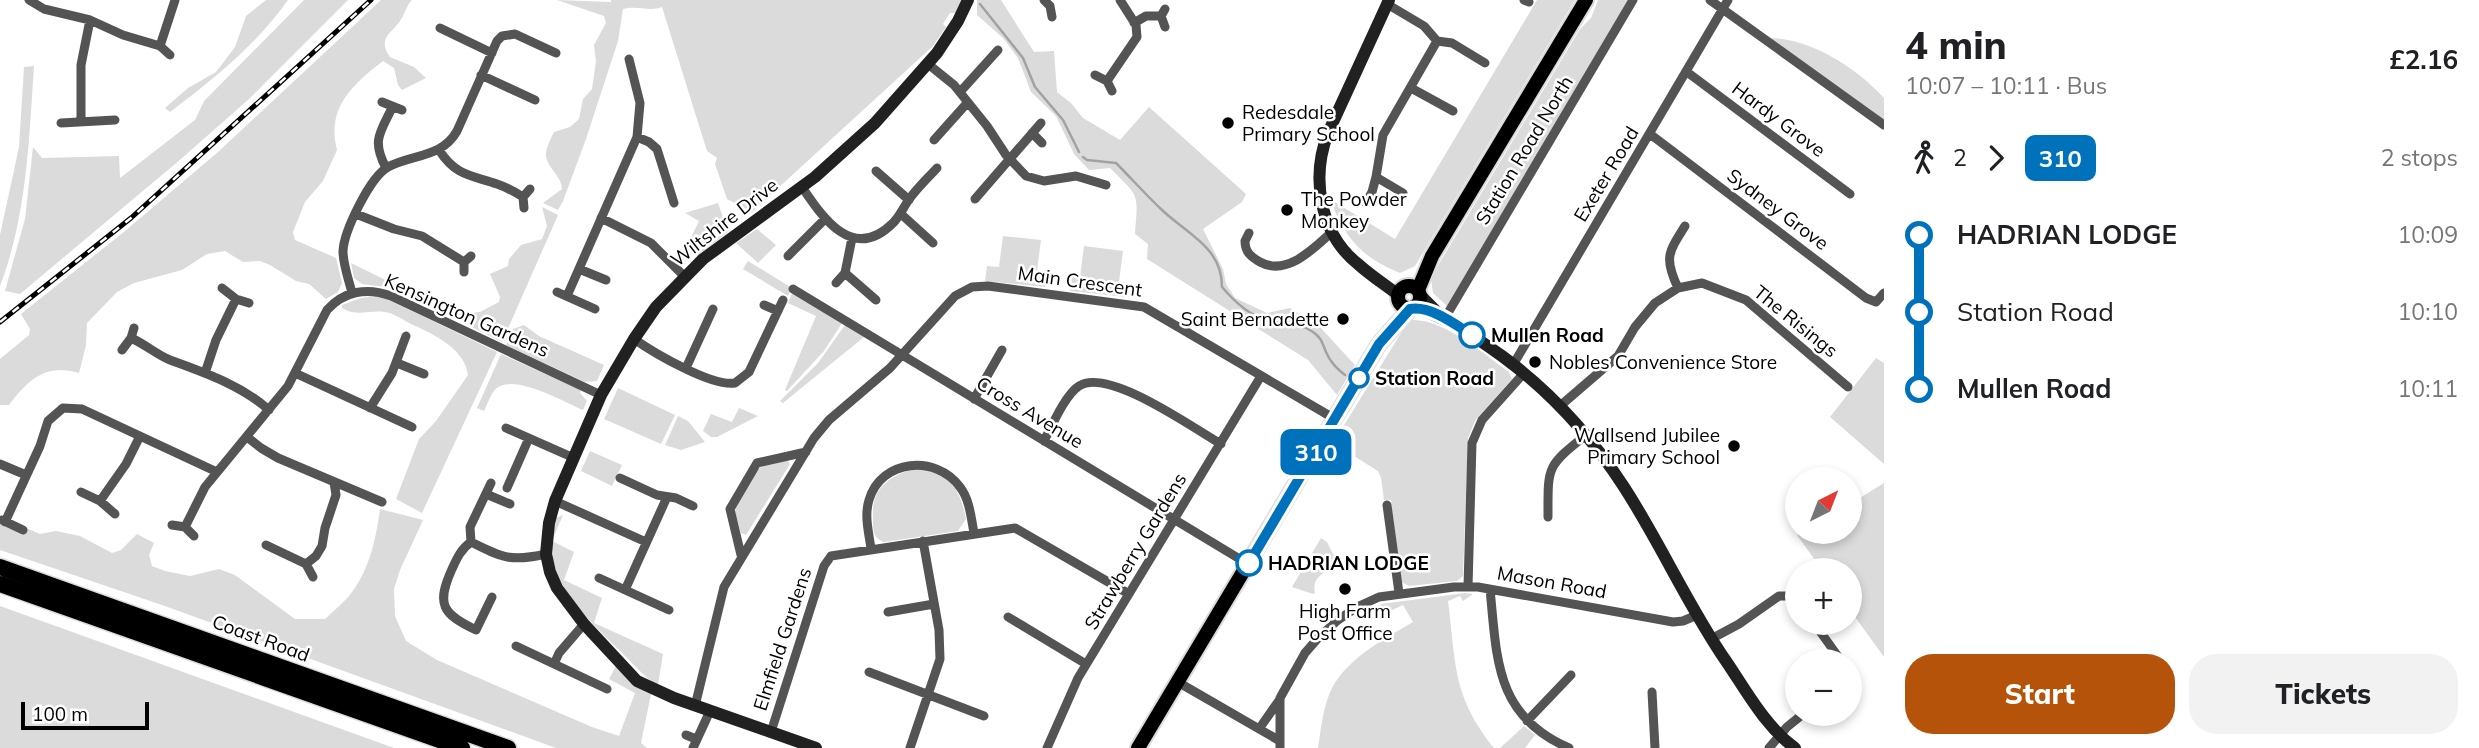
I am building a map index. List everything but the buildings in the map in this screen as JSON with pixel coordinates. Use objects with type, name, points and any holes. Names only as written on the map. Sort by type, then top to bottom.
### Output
[{"type":"highway","name":"Coast Road","points":[[0,567],[509,748]]},
{"type":"highway","name":"Coast Road","points":[[0,583],[462,748]]},
{"type":"main road","points":[[1138,748],[1586,0]]},
{"type":"street","points":[[29,0],[44,9],[90,20],[123,35],[160,46],[170,55]]},
{"type":"street","points":[[160,46],[175,0]]},
{"type":"street","name":"Wiltshire Drive","points":[[816,748],[796,745],[771,733],[654,691],[637,681],[584,624],[557,588],[546,554],[548,523],[601,396],[656,307],[684,276],[726,241],[802,187],[875,122],[928,64],[950,35],[968,0]]},
{"type":"street","points":[[1107,81],[1136,40],[1134,23],[1119,0]]},
{"type":"street","name":"Station Road North","points":[[1443,317],[1633,0]]},
{"type":"street","points":[[1710,0],[1884,125]]},
{"type":"street","name":"Exeter Road","points":[[1513,365],[1728,0]]},
{"type":"street","points":[[1051,2],[1052,17]]},
{"type":"street","points":[[1485,63],[1452,43],[1437,41],[1424,26],[1388,2],[1341,102],[1320,156],[1320,195],[1333,231],[1349,256],[1367,271],[1443,317],[1513,365],[1560,405],[1586,435],[1624,488],[1711,639],[1766,719],[1780,736],[1795,748]]},
{"type":"street","points":[[1134,23],[1146,16],[1163,13],[1165,27]]},
{"type":"street","points":[[80,122],[81,65],[90,20]]},
{"type":"street","points":[[440,28],[492,52]]},
{"type":"street","points":[[185,527],[201,493],[269,410],[295,373],[327,310],[337,300],[352,293],[343,250],[347,234],[372,182],[386,169],[439,150],[449,142],[457,131],[499,38],[512,33],[556,53]]},
{"type":"street","points":[[1366,203],[1373,190],[1381,139],[1437,41]]},
{"type":"street","points":[[960,92],[998,50]]},
{"type":"street","points":[[595,309],[562,294],[579,269],[637,137],[640,103],[629,59]]},
{"type":"street","points":[[928,64],[960,92],[1020,172],[1035,180],[1076,176],[1105,185]]},
{"type":"street","name":"Hardy Grove","points":[[1687,72],[1850,194]]},
{"type":"street","points":[[481,75],[535,100]]},
{"type":"street","points":[[1095,75],[1107,81],[1112,91]]},
{"type":"street","points":[[1410,88],[1453,111]]},
{"type":"street","points":[[382,102],[402,110]]},
{"type":"street","points":[[934,140],[968,102]]},
{"type":"street","points":[[386,169],[377,140],[392,108]]},
{"type":"street","points":[[61,124],[115,120]]},
{"type":"street","points":[[975,199],[1041,123]]},
{"type":"street","points":[[1032,133],[1042,143]]},
{"type":"street","name":"Sydney Grove","points":[[1650,134],[1866,298],[1876,302],[1884,293]]},
{"type":"street","points":[[637,137],[657,149],[674,203]]},
{"type":"street","points":[[439,150],[452,166],[464,175],[527,193],[524,208]]},
{"type":"street","points":[[802,187],[825,219],[838,231],[852,238],[864,239],[889,227],[937,169]]},
{"type":"street","points":[[876,171],[909,200]]},
{"type":"street","points":[[1376,177],[1403,193]]},
{"type":"street","points":[[356,214],[394,229],[422,236],[466,263]]},
{"type":"street","points":[[901,214],[933,243]]},
{"type":"street","points":[[601,218],[651,243],[684,276]]},
{"type":"street","points":[[788,256],[825,219]]},
{"type":"street","points":[[1560,405],[1618,356],[1635,327],[1654,303],[1678,288],[1668,256],[1685,226]]},
{"type":"street","points":[[1249,233],[1244,245],[1249,254],[1272,267],[1298,259],[1333,231]]},
{"type":"street","points":[[836,283],[845,273],[852,238]]},
{"type":"street","points":[[579,269],[606,280]]},
{"type":"street","points":[[845,273],[876,300]]},
{"type":"street","name":"The Risings","points":[[1678,288],[1703,283],[1745,300],[1848,387]]},
{"type":"street","name":"Main Crescent","points":[[695,706],[721,594],[741,555],[806,452],[829,420],[884,373],[955,296],[972,287],[988,286],[1144,307],[1335,419]]},
{"type":"street","points":[[222,288],[236,299],[249,303]]},
{"type":"street","name":"Cross Avenue","points":[[793,289],[1248,564]]},
{"type":"street","name":"Kensington Gardens","points":[[352,293],[372,291],[391,296],[601,396]]},
{"type":"street","points":[[205,373],[215,340],[236,299]]},
{"type":"street","points":[[634,339],[686,368],[723,384],[735,383],[742,380],[751,369],[783,300]]},
{"type":"street","points":[[764,305],[778,311]]},
{"type":"street","points":[[686,368],[713,309]]},
{"type":"street","points":[[122,350],[133,333],[167,359],[205,373],[251,395],[269,410]]},
{"type":"street","points":[[370,408],[397,363],[406,336]]},
{"type":"street","points":[[974,399],[1002,350]]},
{"type":"street","points":[[397,363],[424,374]]},
{"type":"street","points":[[295,373],[412,427]]},
{"type":"street","points":[[1468,587],[1472,443],[1482,420],[1524,373]]},
{"type":"street","name":"Strawberry Gardens","points":[[1047,748],[1060,713],[1086,664],[1261,376]]},
{"type":"street","points":[[1044,441],[1071,393],[1079,386],[1092,382],[1112,384],[1130,391],[1221,444]]},
{"type":"street","points":[[23,530],[3,521],[48,421],[55,412],[63,408],[82,409],[217,472]]},
{"type":"street","points":[[506,428],[574,458]]},
{"type":"street","points":[[1548,517],[1548,478],[1551,468],[1586,435]]},
{"type":"street","points":[[100,500],[126,464],[140,436]]},
{"type":"street","points":[[247,437],[267,452],[382,502]]},
{"type":"street","points":[[507,488],[529,438]]},
{"type":"street","points":[[741,555],[730,509],[754,466],[763,460],[806,452]]},
{"type":"street","points":[[0,464],[26,475]]},
{"type":"street","points":[[871,549],[867,518],[870,497],[884,477],[908,465],[931,466],[954,479],[966,497],[974,533]]},
{"type":"street","points":[[620,478],[693,506]]},
{"type":"street","points":[[306,564],[316,556],[321,546],[336,495],[334,482]]},
{"type":"street","points":[[491,483],[470,530],[471,542],[460,553],[444,585],[444,603],[453,618],[476,630],[492,597]]},
{"type":"street","points":[[81,492],[100,500],[115,514]]},
{"type":"street","points":[[486,494],[510,504]]},
{"type":"street","points":[[625,590],[667,497]]},
{"type":"street","points":[[555,501],[646,542]]},
{"type":"street","points":[[1387,505],[1399,593]]},
{"type":"street","points":[[172,526],[185,527],[194,536]]},
{"type":"street","name":"Elmfield Gardens","points":[[771,733],[826,561],[835,555],[1018,528],[1129,594]]},
{"type":"street","points":[[910,748],[940,659],[940,639],[923,541]]},
{"type":"street","points":[[471,542],[514,559],[546,554]]},
{"type":"street","points":[[266,545],[306,564],[313,577]]},
{"type":"street","points":[[599,578],[669,610]]},
{"type":"street","name":"Mason Road","points":[[1259,729],[1305,653],[1318,637],[1338,620],[1379,597],[1468,587],[1673,622],[1697,615]]},
{"type":"street","points":[[1490,589],[1501,676],[1509,698],[1527,721],[1551,739],[1569,748]]},
{"type":"street","points":[[1711,639],[1739,624],[1779,596],[1785,596]]},
{"type":"street","points":[[888,612],[934,604]]},
{"type":"street","points":[[1008,617],[1086,664]]},
{"type":"street","points":[[554,664],[559,653],[584,624]]},
{"type":"street","points":[[516,646],[607,689]]},
{"type":"street","points":[[869,673],[984,716]]},
{"type":"street","points":[[1527,721],[1571,676]]},
{"type":"street","points":[[1176,681],[1259,729],[1280,745]]},
{"type":"street","points":[[1652,692],[1655,748]]},
{"type":"street","points":[[1280,698],[1280,745]]},
{"type":"street","points":[[686,735],[695,744],[710,711]]},
{"type":"street","points":[[1769,748],[1790,726]]},
{"type":"shaded area","points":[[266,0],[288,0],[248,47],[218,74],[170,112],[165,108],[188,88],[216,72],[235,47],[246,16]]},
{"type":"shaded area","points":[[304,0],[348,0],[249,99],[181,159],[20,294],[5,291],[25,219],[33,147],[42,158],[119,156],[120,178],[195,120],[204,101]]},
{"type":"shaded area","points":[[381,0],[412,0],[387,37],[386,51],[390,57],[414,67],[426,78],[402,90],[394,68],[383,61],[352,88],[339,109],[335,122],[337,150],[323,181],[305,202],[293,232],[295,240],[336,258],[342,283],[338,292],[326,299],[309,284],[296,281],[260,261],[243,262],[225,251],[207,254],[182,270],[134,283],[117,292],[87,323],[86,345],[79,373],[67,370],[48,372],[31,381],[9,405],[0,405],[0,359],[29,335],[30,329],[21,314],[218,152]]},
{"type":"shaded area","points":[[557,0],[962,0],[955,13],[950,13],[943,24],[946,27],[933,46],[752,212],[727,199],[715,164],[717,158],[707,151],[662,7],[623,9],[618,41],[563,201],[558,210],[543,203],[562,189],[546,158],[548,145],[554,132],[570,127],[579,119],[583,99],[592,89],[596,61],[594,45],[606,23],[604,16]]},
{"type":"shaded area","points":[[977,0],[1001,0],[1034,52],[1054,51],[1057,92],[1071,103],[1083,118],[1120,140],[1149,107],[1246,194],[1242,202],[1203,229],[1223,269],[1226,284],[1235,298],[1267,313],[1290,308],[1319,326],[1355,365],[1337,395],[1308,360],[1147,259],[1148,244],[1135,234],[1137,210],[1132,191],[1110,168],[1089,170],[1074,154],[1056,116],[1031,92],[1018,58],[1003,38],[977,15]]},
{"type":"shaded area","points":[[1537,0],[1575,0],[1415,266],[1400,273],[1386,267],[1356,245],[1342,225],[1330,199],[1395,239]]},
{"type":"shaded area","points":[[1598,0],[1630,0],[1447,306],[1433,293],[1431,279],[1580,29],[1591,18]]},
{"type":"shaded area","points":[[1770,38],[1786,39],[1817,49],[1861,76],[1884,98],[1884,122]]},
{"type":"shaded area","points":[[34,66],[21,205],[0,286],[0,235],[19,147],[24,67]]},
{"type":"shaded area","points":[[718,203],[728,232],[697,256],[685,250],[699,221],[685,213]]},
{"type":"shaded area","points":[[542,207],[558,215],[502,342],[393,288],[362,284],[354,278],[351,263],[455,314],[480,312],[499,302],[500,297],[490,274],[508,266],[509,259],[521,245],[542,239],[547,226]]},
{"type":"shaded area","points":[[757,229],[776,245],[758,263],[736,243]]},
{"type":"shaded area","points":[[1003,236],[1041,240],[1037,271],[1046,273],[1045,287],[985,281],[987,266],[999,267]]},
{"type":"shaded area","points":[[1084,246],[1123,251],[1119,282],[1128,283],[1126,297],[1070,291],[1072,277],[1080,277]]},
{"type":"shaded area","points":[[748,261],[792,288],[788,296],[743,269]]},
{"type":"shaded area","points":[[792,293],[842,323],[824,351],[787,391],[785,390],[816,316],[788,303]]},
{"type":"shaded area","points":[[376,296],[497,352],[422,513],[396,499],[419,439],[436,421],[468,375],[466,365],[446,343],[397,316],[379,312],[357,313],[342,308],[342,305],[361,298]]},
{"type":"shaded area","points":[[1412,320],[1424,321],[1450,331],[1509,372],[1512,379],[1475,421],[1468,438],[1463,576],[1457,581],[1409,586],[1401,582],[1391,500],[1384,500],[1378,471],[1333,443],[1401,333]]},
{"type":"shaded area","points":[[524,325],[539,336],[604,365],[597,381],[585,382],[506,345],[513,329]]},
{"type":"shaded area","points":[[845,325],[864,337],[783,403],[780,401],[818,363]]},
{"type":"shaded area","points":[[501,354],[581,390],[580,393],[587,401],[583,410],[537,390],[512,384],[501,385],[494,391],[484,411],[477,408]]},
{"type":"shaded area","points":[[1876,358],[1884,363],[1884,464],[1830,417]]},
{"type":"shaded area","points":[[618,388],[675,415],[661,444],[604,419]]},
{"type":"shaded area","points":[[739,408],[758,416],[717,437],[711,437],[703,431],[711,414],[732,422]]},
{"type":"shaded area","points":[[678,416],[688,421],[705,442],[681,450],[665,445]]},
{"type":"shaded area","points":[[590,451],[622,465],[612,486],[581,471]]},
{"type":"shaded area","points":[[788,461],[790,464],[746,535],[741,533],[735,512],[737,502],[762,466]]},
{"type":"shaded area","points":[[915,468],[936,473],[951,483],[960,499],[966,519],[958,531],[884,542],[876,536],[874,530],[875,499],[889,480]]},
{"type":"shaded area","points":[[1884,483],[1884,657],[1862,627],[1862,558],[1813,558],[1803,544],[1862,544],[1862,497]]},
{"type":"shaded area","points":[[380,509],[423,520],[394,589],[395,616],[406,641],[437,660],[619,736],[635,693],[609,679],[616,666],[651,694],[641,743],[647,748],[556,748],[162,605],[0,550],[0,524],[23,533],[26,528],[40,534],[56,531],[80,536],[112,553],[121,550],[137,534],[154,543],[149,555],[152,566],[190,576],[219,569],[235,575],[295,619],[325,619],[349,596],[368,563]]},
{"type":"shaded area","points":[[563,515],[552,541],[556,518]]},
{"type":"shaded area","points":[[1321,538],[1327,542],[1337,562],[1315,582],[1315,593],[1292,587]]},
{"type":"shaded area","points":[[552,541],[574,552],[564,580],[602,598],[594,623],[663,654],[658,685],[642,673],[590,621],[566,591],[553,557]]},
{"type":"shaded area","points":[[1473,594],[1463,601],[1460,596],[1448,601],[1458,678],[1470,712],[1494,748],[1318,748],[1326,702],[1339,677],[1357,658],[1413,622],[1403,605],[1380,616],[1378,612],[1381,604]]},
{"type":"shaded area","points":[[0,606],[394,748],[0,748]]},
{"type":"shaded area","points":[[1524,726],[1535,735],[1525,748],[1500,748]]},
{"type":"waterway","points":[[980,4],[1023,58],[1035,87],[1063,120],[1079,152]]},
{"type":"waterway","points":[[1083,157],[1087,160],[1116,163],[1162,210],[1210,251],[1216,261],[1222,287],[1236,302],[1260,318],[1300,325],[1313,332],[1321,339],[1332,363],[1345,375]]},
{"type":"railway","points":[[0,322],[131,218],[371,0]]},
{"type":"bus line","name":"310","points":[[1249,563],[1379,344],[1410,309],[1414,307],[1441,316],[1472,335]]},
{"type":"place","name":"Redesdale Primary School","points":[[1228,123]]},
{"type":"place","name":"The Powder Monkey","points":[[1287,210]]},
{"type":"place","name":"Saint Bernadette","points":[[1343,319]]},
{"type":"place","name":"Mullen Road","points":[[1472,335]]},
{"type":"place","name":"Nobles Convenience Store","points":[[1535,362]]},
{"type":"place","name":"Station Road","points":[[1359,378]]},
{"type":"place","name":"Wallsend Jubilee Primary School","points":[[1734,446]]},
{"type":"place","name":"HADRIAN LODGE","points":[[1249,563]]},
{"type":"place","name":"High Farm Post Office","points":[[1345,589]]}]
